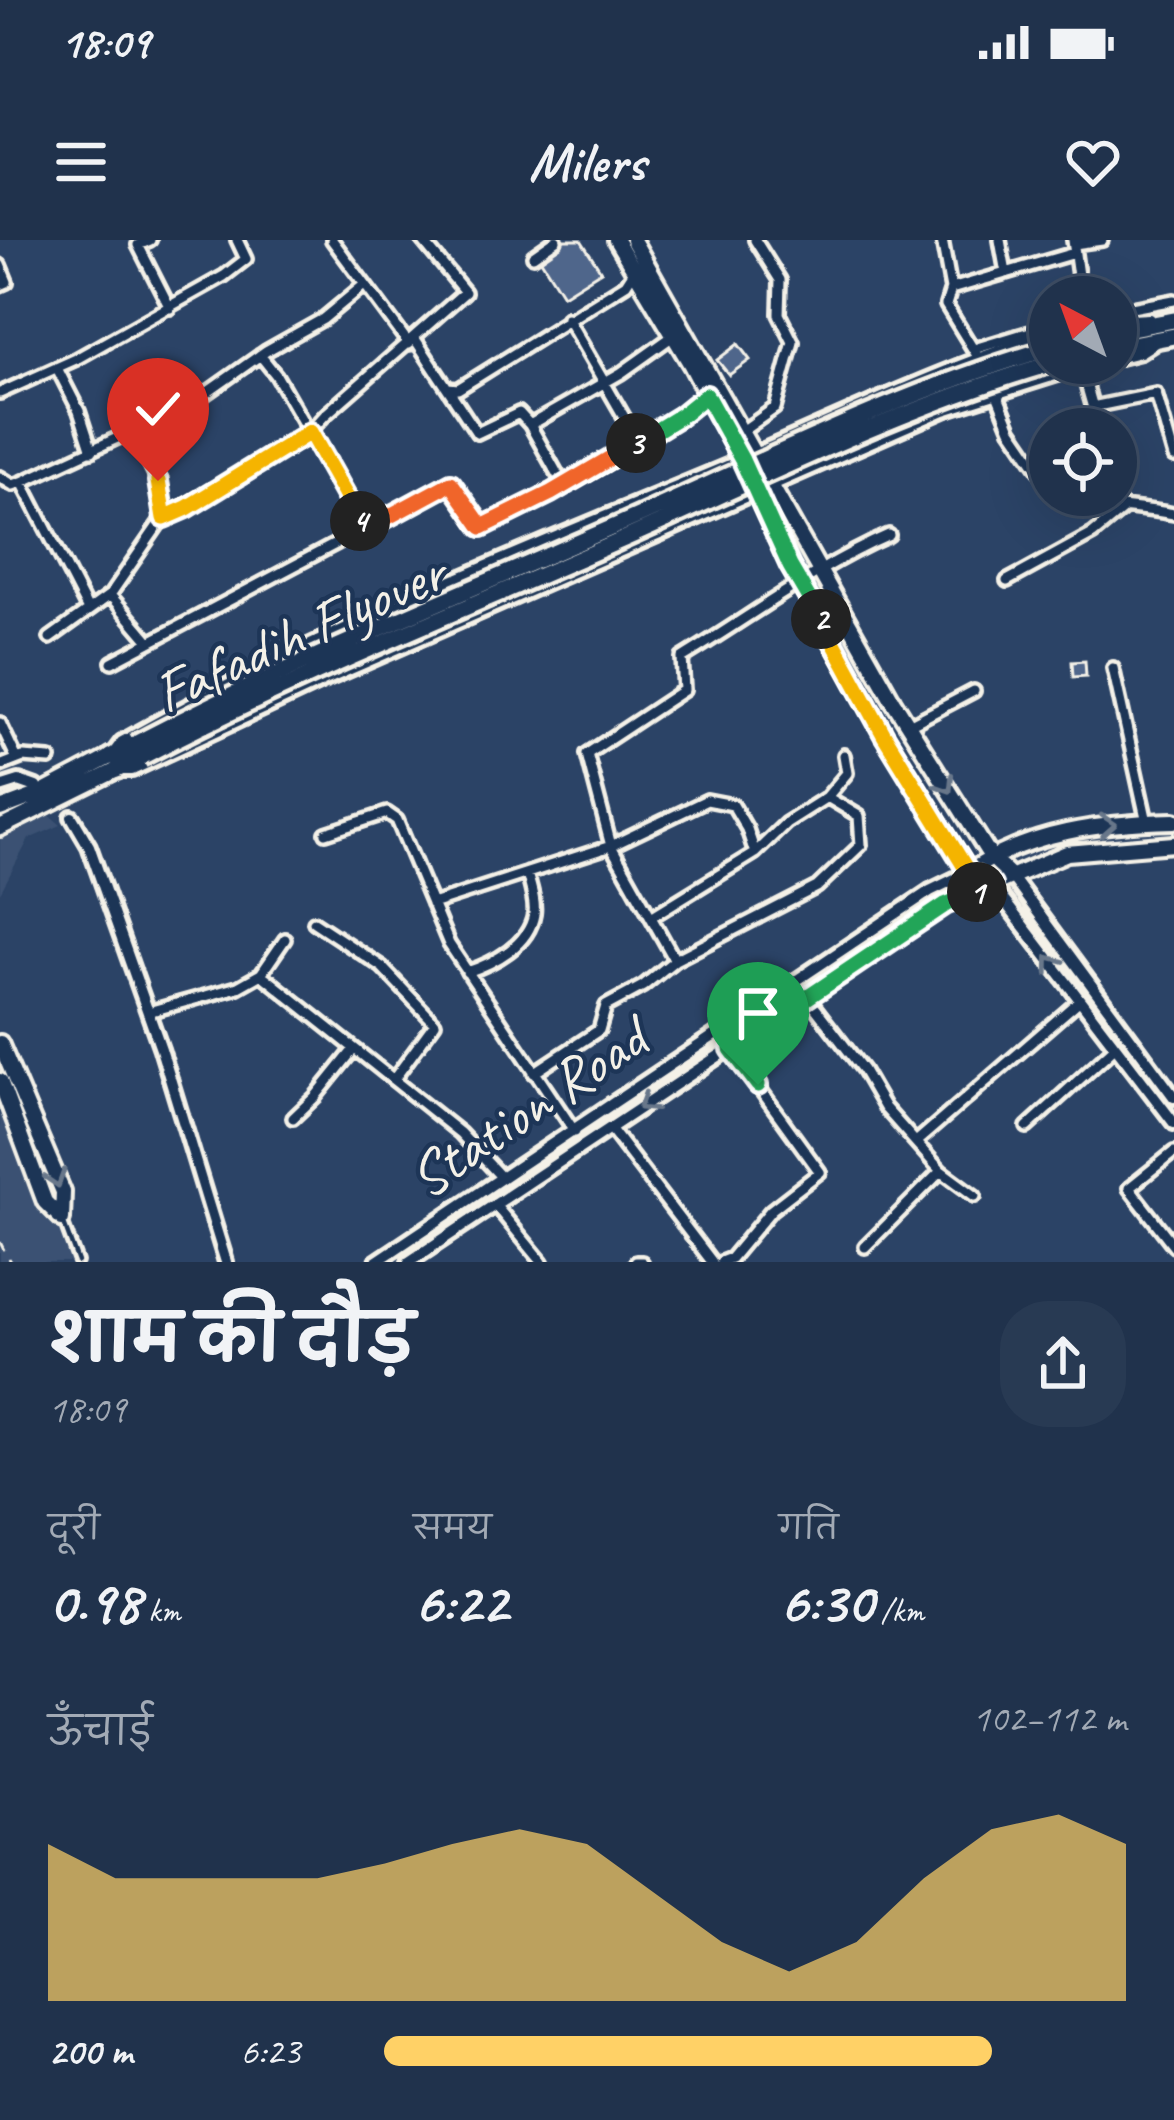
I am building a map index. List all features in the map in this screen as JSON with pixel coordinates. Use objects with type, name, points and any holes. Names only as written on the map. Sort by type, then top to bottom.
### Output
[{"type":"highway","points":[[1137,330],[1174,319]]},
{"type":"highway","points":[[1137,335],[1168,337]]},
{"type":"highway","name":"Fafadih Flyover","points":[[114,764],[239,692],[844,425],[1029,355]]},
{"type":"highway","name":"Fafadih Flyover","points":[[138,751],[850,439],[1029,371]]},
{"type":"main road","points":[[616,240],[747,458],[802,585],[884,735],[968,872],[992,885],[1089,849],[1174,844]]},
{"type":"main road","points":[[633,240],[741,432],[747,458]]},
{"type":"main road","points":[[764,490],[819,571],[991,857],[1011,876]]},
{"type":"main road","points":[[0,809],[114,764]]},
{"type":"main road","points":[[0,828],[114,764]]},
{"type":"main road","points":[[968,872],[991,857],[1061,832],[1174,821]]},
{"type":"main road","points":[[0,1042],[63,1192],[62,1219]]},
{"type":"main road","points":[[0,1082],[45,1202],[62,1219]]},
{"type":"street","points":[[150,240],[138,244],[170,308]]},
{"type":"street","points":[[0,393],[170,308],[246,260],[237,240]]},
{"type":"street","points":[[332,240],[448,388],[477,433],[519,413],[564,486]]},
{"type":"street","points":[[50,638],[110,595],[164,518],[310,432],[466,292],[422,240]]},
{"type":"street","points":[[533,256],[556,240]]},
{"type":"street","points":[[741,432],[775,408],[793,342],[779,314],[780,280],[755,240]]},
{"type":"street","points":[[942,240],[951,290],[946,305],[1029,455]]},
{"type":"street","points":[[1000,240],[1006,272]]},
{"type":"street","points":[[951,290],[1102,240]]},
{"type":"street","points":[[1074,246],[1078,276]]},
{"type":"street","points":[[0,265],[7,282],[0,285]]},
{"type":"street","points":[[448,388],[458,389],[477,378],[626,284],[634,270]]},
{"type":"street","points":[[0,477],[13,485],[22,482],[190,404],[323,319],[364,285]]},
{"type":"street","points":[[1137,307],[1174,301]]},
{"type":"street","points":[[567,318],[638,441]]},
{"type":"street","points":[[530,425],[621,373],[673,336]]},
{"type":"street","points":[[1029,337],[976,354],[747,458],[289,654],[122,742],[114,764],[133,770],[326,680],[944,410],[1029,382]]},
{"type":"street","points":[[1137,353],[1168,337]]},
{"type":"street","points":[[260,355],[310,432],[364,530]]},
{"type":"street","points":[[57,368],[80,411],[92,451]]},
{"type":"street","points":[[1089,384],[1092,406],[1156,394],[1174,457]]},
{"type":"street","points":[[112,662],[451,483],[482,527],[564,486],[680,416],[706,395]]},
{"type":"street","points":[[134,433],[158,481],[164,518]]},
{"type":"street","points":[[22,482],[87,608]]},
{"type":"street","points":[[1137,508],[1174,514]]},
{"type":"street","points":[[1007,581],[1093,534],[1114,516]]},
{"type":"street","points":[[675,960],[611,846],[587,754],[684,690],[682,658],[802,585],[839,556],[889,535]]},
{"type":"street","points":[[110,595],[149,641]]},
{"type":"street","points":[[1113,668],[1147,822]]},
{"type":"street","points":[[908,725],[974,691]]},
{"type":"street","points":[[0,723],[5,747],[17,759]]},
{"type":"street","points":[[651,916],[755,853],[785,823],[827,797],[848,773],[844,754]]},
{"type":"street","points":[[0,766],[17,759],[50,759]]},
{"type":"street","points":[[0,787],[20,781],[36,787]]},
{"type":"street","points":[[534,1072],[599,1030],[606,1006],[643,986],[675,960],[818,886],[861,845],[859,816],[827,797]]},
{"type":"street","points":[[432,904],[611,846],[706,800],[733,805],[755,853]]},
{"type":"street","points":[[326,833],[387,813],[402,830],[448,944],[575,1132]]},
{"type":"street","points":[[72,818],[89,846],[148,1012],[226,1262]]},
{"type":"street","name":"Station Road","points":[[376,1262],[930,891],[968,872]]},
{"type":"street","points":[[467,973],[494,962],[526,935],[535,911],[527,873]]},
{"type":"street","points":[[1011,876],[1174,1097],[1161,1107]]},
{"type":"street","points":[[992,885],[1174,1123]]},
{"type":"street","name":"Station Road","points":[[409,1262],[945,905],[992,885]]},
{"type":"street","points":[[314,922],[382,967],[435,1023],[394,1079]]},
{"type":"street","points":[[148,1012],[220,994],[261,974],[285,939]]},
{"type":"street","points":[[261,974],[460,1133],[502,1178]]},
{"type":"street","points":[[807,997],[863,1070],[885,1108],[940,1171],[975,1196]]},
{"type":"street","points":[[916,1142],[1080,1000]]},
{"type":"street","points":[[1101,1028],[1115,1017]]},
{"type":"street","points":[[1027,1127],[1115,1047]]},
{"type":"street","points":[[293,1118],[354,1049]]},
{"type":"street","points":[[721,1262],[731,1258],[771,1210],[820,1172],[731,1049]]},
{"type":"street","points":[[610,1128],[712,1262]]},
{"type":"street","points":[[1174,1152],[1129,1187],[1174,1246]]},
{"type":"street","points":[[865,1247],[940,1171]]},
{"type":"street","points":[[495,1205],[542,1262]]},
{"type":"lane","points":[[62,1219],[78,1262]]},
{"type":"path","points":[[0,1242],[10,1262]]},
{"type":"shaded area","points":[[13,792],[25,794],[61,825],[29,839],[0,893],[0,799]]},
{"type":"shaded area","points":[[0,1055],[82,1262],[0,1262]]},
{"type":"building","points":[[564,240],[581,240],[601,271],[563,295],[539,257]]},
{"type":"building","points":[[738,344],[750,360],[729,375],[717,360]]},
{"type":"building","points":[[1085,661],[1086,676],[1073,677],[1072,662]]},
{"type":"route","points":[[158,481],[164,518],[310,432],[364,530],[451,483],[482,527],[609,460],[706,395],[742,460],[790,566],[884,735],[968,872],[992,885],[945,905],[731,1049],[758,1085]]}]
